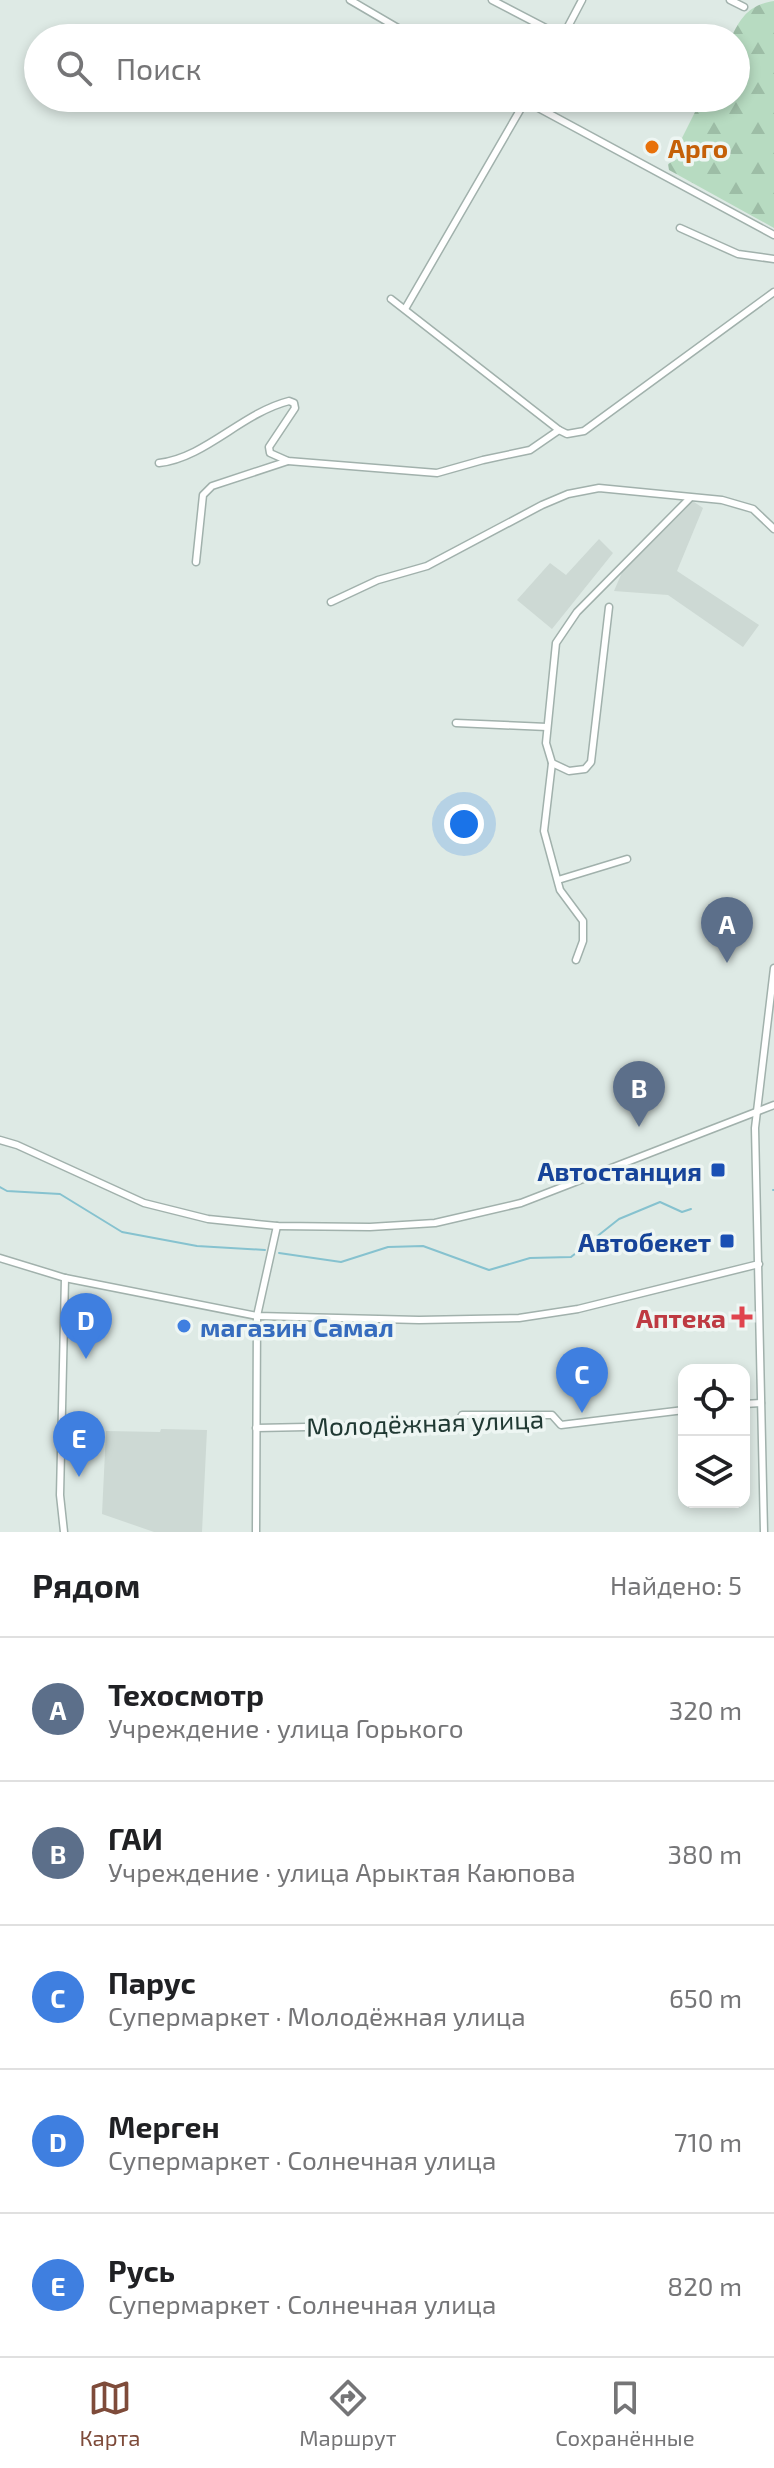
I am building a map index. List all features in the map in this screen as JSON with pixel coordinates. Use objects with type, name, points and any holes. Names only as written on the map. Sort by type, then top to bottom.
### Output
[{"type":"street","points":[[350,0],[391,24]]},
{"type":"street","points":[[492,0],[537,24]]},
{"type":"street","points":[[569,24],[582,0]]},
{"type":"street","points":[[730,0],[744,7]]},
{"type":"street","points":[[405,309],[517,112]]},
{"type":"street","points":[[548,112],[774,235]]},
{"type":"street","points":[[680,228],[738,254],[774,259]]},
{"type":"street","points":[[391,299],[466,360],[567,434],[584,431],[774,292]]},
{"type":"street","points":[[159,463],[171,462],[256,413],[289,401],[294,403],[295,408],[269,447],[270,453],[288,461],[437,473],[530,450],[559,430]]},
{"type":"street","points":[[196,562],[203,495],[212,486],[288,461]]},
{"type":"street","points":[[331,602],[378,580],[427,566],[542,505],[568,494],[599,488],[740,504],[761,514],[774,529]]},
{"type":"street","points":[[576,960],[583,941],[583,921],[567,901],[544,831],[552,763],[546,743],[556,643],[582,606],[690,498]]},
{"type":"street","points":[[552,763],[569,771],[580,771],[591,762],[609,607]]},
{"type":"street","points":[[456,723],[547,727]]},
{"type":"street","points":[[558,880],[627,859]]},
{"type":"street","points":[[764,1532],[756,1112],[774,968]]},
{"type":"street","points":[[0,1140],[144,1203],[208,1219],[277,1226],[370,1227],[435,1223],[521,1203],[774,1105]]},
{"type":"street","points":[[256,1532],[257,1316],[277,1226]]},
{"type":"street","points":[[0,1258],[65,1278],[257,1316],[419,1320],[519,1318],[578,1309],[759,1264]]},
{"type":"street","points":[[64,1532],[60,1495],[65,1278]]},
{"type":"street","points":[[750,1404],[761,1403]]},
{"type":"street","name":"Молодёжная улица","points":[[256,1428],[458,1424],[462,1415],[552,1415],[561,1425],[678,1411]]},
{"type":"shaded area","points":[[691,500],[703,508],[677,571],[759,625],[743,647],[668,595],[614,591],[623,570]]},
{"type":"shaded area","points":[[599,539],[613,553],[552,629],[517,600],[550,563],[566,575]]},
{"type":"shaded area","points":[[161,1429],[207,1430],[202,1532],[154,1532],[102,1514],[106,1431],[160,1432]]},
{"type":"green space","points":[[774,1],[774,228],[669,170],[668,164],[679,158],[679,144],[695,112],[750,112],[750,24],[738,24],[758,6]]},
{"type":"waterway","points":[[0,1187],[7,1191],[60,1194],[122,1232],[197,1246],[265,1250]]},
{"type":"waterway","points":[[279,1253],[341,1262],[388,1247],[423,1246],[489,1270],[530,1258],[571,1257],[619,1219],[660,1202],[682,1212],[691,1209]]},
{"type":"place","name":"Арго","points":[[652,147]]},
{"type":"place","name":"Техосмотр","points":[[727,963]]},
{"type":"place","name":"ГАИ","points":[[639,1127]]},
{"type":"place","name":"Автостанция","points":[[718,1170]]},
{"type":"place","name":"Автобекет","points":[[727,1241]]},
{"type":"place","name":"Аптека","points":[[742,1317]]},
{"type":"place","name":"магазин Самал","points":[[184,1326]]},
{"type":"place","name":"Мерген","points":[[86,1359]]},
{"type":"place","name":"Парус","points":[[582,1413]]},
{"type":"place","name":"Русь","points":[[79,1477]]}]
